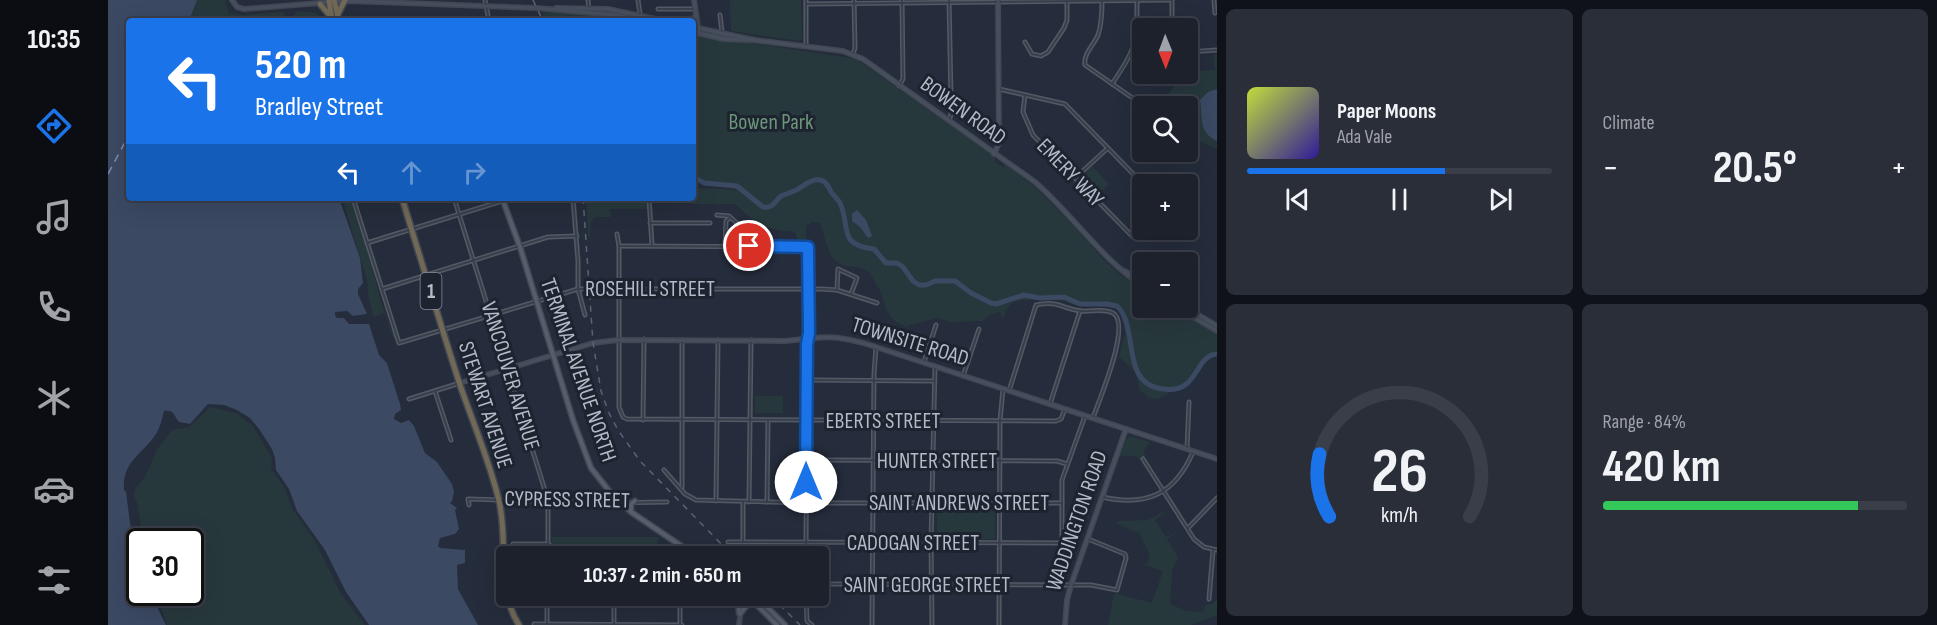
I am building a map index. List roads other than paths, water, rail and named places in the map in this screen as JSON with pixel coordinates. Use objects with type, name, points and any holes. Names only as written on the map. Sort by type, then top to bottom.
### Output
[{"type":"highway","points":[[332,1],[335,18]]},
{"type":"highway","points":[[336,18],[345,1]]},
{"type":"highway","points":[[320,4],[334,18]]},
{"type":"highway","name":"STEWART AVENUE","points":[[403,201],[499,500],[504,546]]},
{"type":"highway","name":"STEWART AVENUE","points":[[511,606],[519,625]]},
{"type":"main road","points":[[232,0],[238,8],[247,9],[320,4],[332,1],[390,1],[589,10],[640,18]]},
{"type":"main road","points":[[694,0],[699,34]]},
{"type":"main road","points":[[994,154],[999,143],[998,1]]},
{"type":"main road","name":"BOWEN ROAD","points":[[696,28],[754,40],[853,54],[1035,182],[1057,201],[1121,269],[1132,276]]},
{"type":"main road","name":"BOWEN ROAD","points":[[696,33],[724,39],[754,40]]},
{"type":"main road","name":"TERMINAL AVENUE NORTH","points":[[504,201],[584,456],[598,479],[620,502],[650,526],[682,546]]},
{"type":"main road","points":[[1198,315],[1217,326]]},
{"type":"main road","points":[[1195,318],[1217,331]]},
{"type":"main road","name":"TOWNSITE ROAD","points":[[460,384],[593,343],[644,339],[843,338],[1217,459]]},
{"type":"main road","name":"WADDINGTON ROAD","points":[[1065,625],[1071,585],[1126,429]]},
{"type":"main road","points":[[605,502],[610,499],[610,492]]},
{"type":"main road","points":[[631,512],[630,504],[635,501]]},
{"type":"main road","points":[[739,606],[740,614]]},
{"type":"main road","points":[[739,625],[742,606]]},
{"type":"main road","points":[[740,614],[746,606]]},
{"type":"main road","points":[[763,606],[777,625]]},
{"type":"main road","points":[[765,606],[785,625]]},
{"type":"street","points":[[288,0],[288,7]]},
{"type":"street","points":[[485,0],[488,18]]},
{"type":"street","points":[[588,0],[589,10]]},
{"type":"street","points":[[638,0],[640,18]]},
{"type":"street","points":[[806,0],[806,46]]},
{"type":"street","points":[[1025,42],[1032,54],[1041,56],[1048,52],[1066,24],[1067,0]]},
{"type":"street","points":[[806,4],[902,1],[1172,0],[1172,18]]},
{"type":"street","points":[[1214,0],[1215,13]]},
{"type":"street","points":[[899,86],[903,79],[902,1]]},
{"type":"street","points":[[948,121],[951,115],[949,1]]},
{"type":"street","points":[[1102,1],[1100,29],[1084,61],[1087,68],[1132,98]]},
{"type":"street","points":[[1112,84],[1128,61],[1135,45],[1137,1]]},
{"type":"street","points":[[853,54],[855,48],[854,2]]},
{"type":"street","points":[[658,9],[695,9]]},
{"type":"street","points":[[720,15],[722,34]]},
{"type":"street","points":[[1198,52],[1217,50]]},
{"type":"street","points":[[999,89],[1065,105],[1133,174]]},
{"type":"street","name":"EMERY WAY","points":[[1025,95],[1023,112],[1029,129],[1037,140],[1132,236]]},
{"type":"street","points":[[1075,178],[1108,148]]},
{"type":"street","points":[[354,201],[382,289],[548,237],[577,236]]},
{"type":"street","name":"VANCOUVER AVENUE","points":[[455,201],[548,500],[549,544]]},
{"type":"street","points":[[367,243],[498,201]]},
{"type":"street","points":[[573,201],[577,236],[578,289],[585,315]]},
{"type":"street","points":[[649,201],[651,245]]},
{"type":"street","points":[[717,215],[731,217],[750,235],[765,241]]},
{"type":"street","points":[[725,246],[726,221],[731,217]]},
{"type":"street","points":[[650,223],[710,223]]},
{"type":"street","points":[[726,231],[746,231]]},
{"type":"street","points":[[617,234],[619,246],[618,340]]},
{"type":"street","points":[[749,246],[750,235]]},
{"type":"street","points":[[619,246],[808,247],[806,543]]},
{"type":"street","points":[[837,290],[838,269],[857,278],[851,294]]},
{"type":"street","name":"ROSEHILL STREET","points":[[382,289],[399,343],[578,289],[837,290],[877,303]]},
{"type":"street","points":[[1009,391],[1036,306],[1052,303],[1080,311],[1103,310],[1118,318],[1120,337],[1093,418]]},
{"type":"street","points":[[1050,404],[1080,311]]},
{"type":"street","points":[[923,362],[936,325]]},
{"type":"street","points":[[963,376],[979,329]]},
{"type":"street","points":[[643,420],[644,339]]},
{"type":"street","name":"EBERTS STREET","points":[[618,340],[619,407],[623,417],[633,420],[1057,421],[1062,418],[1065,409]]},
{"type":"street","points":[[681,488],[682,340]]},
{"type":"street","points":[[716,501],[718,340]]},
{"type":"street","points":[[749,502],[751,340]]},
{"type":"street","points":[[872,625],[876,347]]},
{"type":"street","points":[[932,625],[931,503],[935,366]]},
{"type":"street","points":[[807,380],[933,381]]},
{"type":"street","name":"TOWNSITE ROAD","points":[[409,399],[460,384]]},
{"type":"street","points":[[999,625],[1000,421],[1003,389]]},
{"type":"street","points":[[435,391],[451,440]]},
{"type":"street","points":[[1187,449],[1189,402]]},
{"type":"street","points":[[1062,503],[1062,480],[1085,416]]},
{"type":"street","points":[[767,502],[768,420]]},
{"type":"street","points":[[1102,497],[1130,501],[1145,499],[1164,491],[1181,476],[1193,452]]},
{"type":"street","points":[[1143,459],[1199,544],[1215,550],[1209,599]]},
{"type":"street","name":"HUNTER STREET","points":[[806,460],[1057,461],[1068,464]]},
{"type":"street","points":[[664,470],[681,488]]},
{"type":"street","name":"SAINT ANDREWS STREET","points":[[681,488],[690,498],[716,501],[1062,503]]},
{"type":"street","points":[[1188,529],[1217,498]]},
{"type":"street","name":"CYPRESS STREET","points":[[469,505],[468,499],[667,502]]},
{"type":"street","points":[[743,502],[743,542]]},
{"type":"street","name":"CADOGAN STREET","points":[[728,542],[1062,543],[1062,503]]},
{"type":"street","name":"SAINT GEORGE STREET","points":[[829,584],[1090,585],[1117,590],[1126,558],[1125,554],[1088,539]]},
{"type":"street","points":[[513,544],[549,544]]},
{"type":"street","points":[[547,606],[547,625]]},
{"type":"street","points":[[614,606],[614,625]]},
{"type":"street","points":[[534,624],[680,625],[680,606]]},
{"type":"street","points":[[806,606],[807,621],[810,625]]},
{"type":"water","points":[[108,0],[197,0],[190,18],[126,18],[126,201],[340,201],[360,258],[363,283],[358,289],[358,294],[367,314],[353,316],[347,311],[335,312],[335,315],[337,318],[344,318],[349,324],[369,324],[379,355],[387,363],[400,404],[401,410],[395,414],[394,419],[401,423],[409,420],[414,426],[425,453],[437,462],[452,484],[454,492],[450,503],[457,508],[455,510],[459,529],[455,534],[440,538],[438,546],[465,550],[465,563],[457,565],[458,589],[478,625],[369,625],[346,592],[325,550],[297,511],[289,489],[276,470],[272,449],[259,429],[250,418],[237,410],[224,405],[208,404],[190,424],[179,422],[172,412],[164,411],[157,432],[134,459],[124,480],[131,528],[126,528],[126,606],[156,606],[166,625],[108,625]]},
{"type":"water","points":[[1217,89],[1217,141],[1204,129],[1200,100],[1208,92]]},
{"type":"water","points":[[857,210],[866,220],[872,236],[868,238],[852,221],[852,214]]},
{"type":"waterway","points":[[696,178],[704,183],[737,186],[763,207],[771,206],[781,196],[812,181],[823,181],[840,203],[850,239],[862,247],[874,249],[886,263],[897,263],[919,285],[935,281],[955,281],[971,293],[996,304],[1024,295],[1040,298],[1064,297],[1080,304],[1117,306],[1128,328],[1135,366],[1140,377],[1149,385],[1163,389],[1184,386],[1209,356],[1217,354]]},
{"type":"railway","points":[[533,0],[542,18]]},
{"type":"railway","points":[[583,201],[593,343],[601,391],[609,413],[640,461],[723,546]]},
{"type":"railway","points":[[781,606],[800,625]]},
{"type":"park label","name":"Bowen Park","points":[[771,122]]}]
